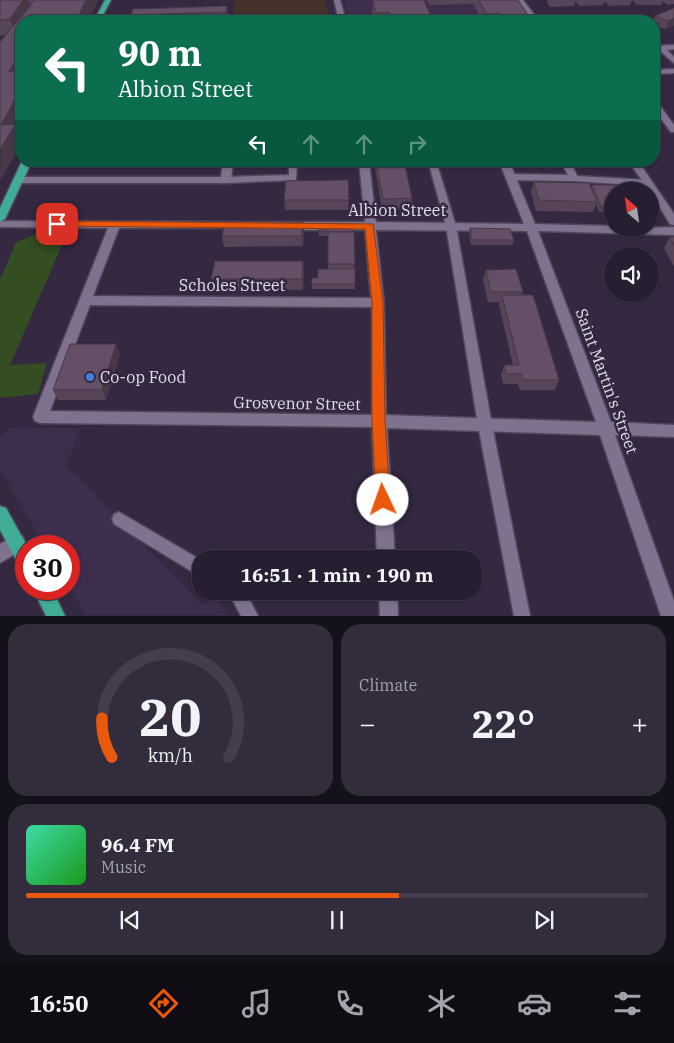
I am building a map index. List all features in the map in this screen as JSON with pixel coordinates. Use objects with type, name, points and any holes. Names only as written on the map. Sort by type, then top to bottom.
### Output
[{"type":"main road","points":[[101,15],[108,0]]},
{"type":"main road","points":[[0,219],[24,167]]},
{"type":"main road","points":[[0,514],[15,540]]},
{"type":"main road","points":[[48,600],[56,616]]},
{"type":"street","points":[[337,0],[341,15]]},
{"type":"street","points":[[520,0],[531,15]]},
{"type":"street","points":[[660,48],[674,47]]},
{"type":"street","points":[[660,50],[674,61]]},
{"type":"street","points":[[18,180],[226,180],[227,167]]},
{"type":"street","points":[[365,167],[378,302],[379,421],[386,550]]},
{"type":"street","name":"Saint Martin's Street","points":[[506,167],[532,227],[607,429],[670,616]]},
{"type":"street","points":[[637,167],[647,182]]},
{"type":"street","points":[[659,200],[674,222]]},
{"type":"street","points":[[0,224],[252,225]]},
{"type":"street","points":[[85,300],[115,224]]},
{"type":"street","name":"Albion Street","points":[[272,226],[532,227],[674,231]]},
{"type":"street","name":"Scholes Street","points":[[85,300],[378,302]]},
{"type":"street","name":"Grosvenor Street","points":[[85,300],[40,417],[379,421],[674,431]]},
{"type":"street","points":[[0,554],[15,544]]},
{"type":"street","points":[[388,600],[389,616]]},
{"type":"lane","points":[[660,72],[674,71]]},
{"type":"lane","points":[[660,112],[674,130]]},
{"type":"lane","points":[[226,180],[294,178],[293,167]]},
{"type":"lane","points":[[434,167],[451,226],[485,425],[522,616]]},
{"type":"lane","points":[[568,167],[574,178]]},
{"type":"lane","points":[[510,177],[574,178],[633,182]]},
{"type":"lane","points":[[119,519],[192,564]]},
{"type":"lane","points":[[241,600],[250,616]]},
{"type":"shaded area","points":[[235,0],[325,0],[329,15],[234,15]]},
{"type":"shaded area","points":[[345,0],[513,0],[524,15],[348,15]]},
{"type":"shaded area","points":[[10,428],[79,428],[67,466],[192,595],[192,600],[197,600],[202,605],[212,600],[217,600],[228,615],[86,615],[77,600],[80,600],[80,535],[39,535],[0,469],[0,437]]},
{"type":"green space","points":[[68,231],[10,365],[47,363],[38,394],[0,398],[0,280],[16,242],[40,233]]},
{"type":"building","points":[[0,0],[23,0],[10,19],[0,20]]},
{"type":"building","points":[[35,0],[86,0],[79,15],[22,15]]},
{"type":"building","points":[[373,0],[424,0],[430,15],[390,15],[389,12],[376,13]]},
{"type":"building","points":[[479,0],[518,0],[528,15],[500,15],[499,13],[487,14]]},
{"type":"building","points":[[227,6],[226,12],[131,15],[133,9]]},
{"type":"building","points":[[674,8],[674,18],[668,21],[657,15]]},
{"type":"building","points":[[15,24],[15,62],[8,72],[15,71],[15,99],[1,125],[15,126],[0,149],[0,42]]},
{"type":"building","points":[[377,167],[405,167],[412,198],[383,199]]},
{"type":"building","points":[[348,180],[349,200],[284,200],[286,181]]},
{"type":"building","points":[[534,182],[589,183],[597,202],[539,200]]},
{"type":"building","points":[[592,185],[604,185],[604,207],[601,207]]},
{"type":"building","points":[[225,221],[303,221],[302,236],[222,236]]},
{"type":"building","points":[[319,224],[353,224],[353,232],[319,231]]},
{"type":"building","points":[[470,228],[510,229],[514,240],[472,240]]},
{"type":"building","points":[[328,232],[354,232],[355,264],[328,264]]},
{"type":"building","points":[[670,237],[674,237],[674,246]]},
{"type":"building","points":[[215,261],[303,261],[302,279],[211,279]]},
{"type":"building","points":[[318,269],[355,269],[355,284],[311,284],[312,278],[318,278]]},
{"type":"building","points":[[516,269],[523,292],[491,292],[486,270]]},
{"type":"building","points":[[502,295],[533,295],[559,380],[523,380],[522,374],[506,374],[504,365],[519,365]]},
{"type":"building","name":"Co-op Food","points":[[70,344],[116,344],[102,390],[53,390]]},
{"type":"place","name":"Co-op Food","points":[[90,377]]},
{"type":"route","points":[[57,224],[370,226],[378,302],[379,421],[383,500]]}]
